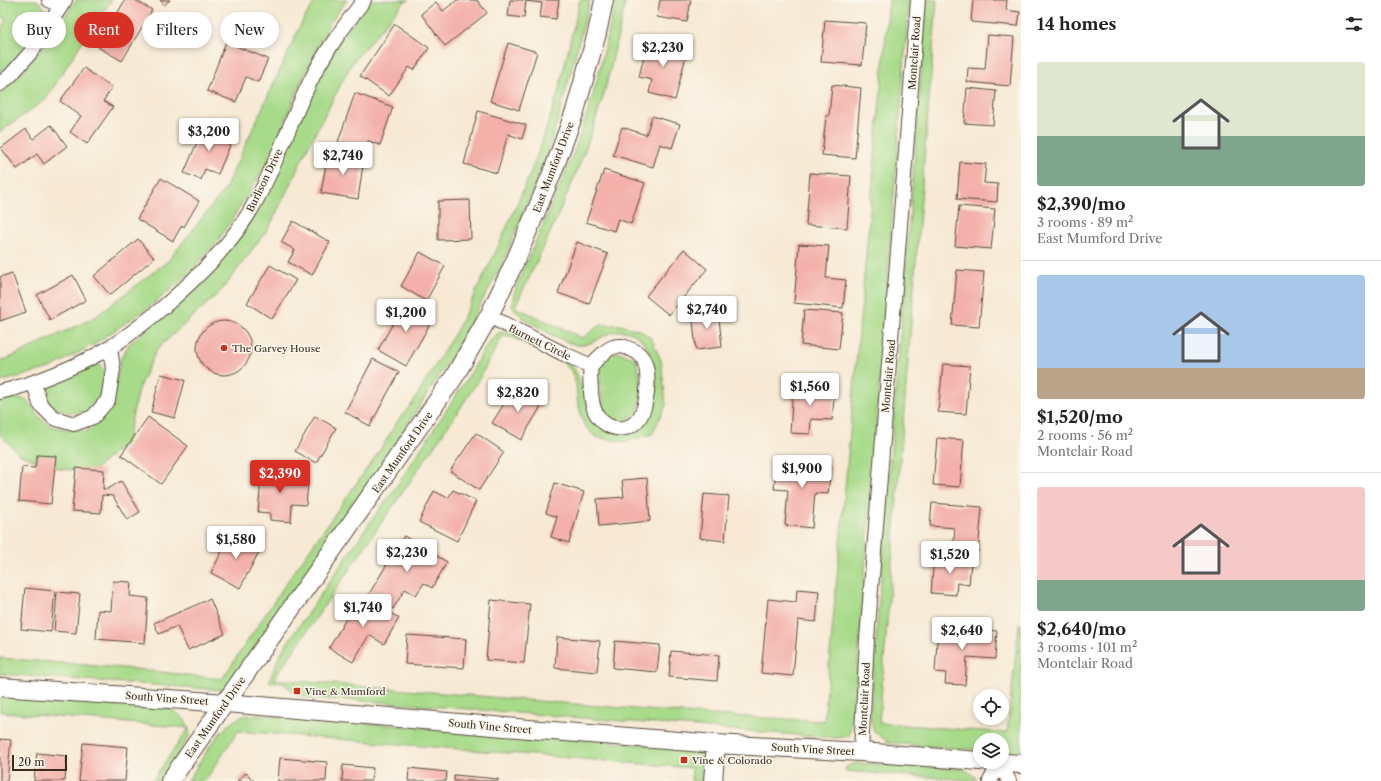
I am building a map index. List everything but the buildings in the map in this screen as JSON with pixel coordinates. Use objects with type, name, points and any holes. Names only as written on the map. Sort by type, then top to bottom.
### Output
[{"type":"street","name":"Burlison Drive","points":[[0,392],[34,383],[110,348],[135,331],[179,294],[209,265],[238,229],[257,199],[312,78],[336,37],[364,0]]},
{"type":"street","name":"East Mumford Drive","points":[[170,781],[454,377],[490,316],[553,171],[580,93],[597,33],[604,0]]},
{"type":"street","name":"Montclair Road","points":[[861,752],[867,639],[918,0]]},
{"type":"street","points":[[0,84],[10,76],[31,52],[58,2]]},
{"type":"street","name":"Burnett Circle","points":[[490,316],[562,353],[591,366]]},
{"type":"street","points":[[622,346],[639,354],[644,361],[648,372],[645,403],[641,416],[633,426],[625,429],[613,428],[604,423],[596,415],[592,403],[591,366],[606,351],[614,347],[622,346]]},
{"type":"street","points":[[34,383],[40,404],[54,418],[74,424],[93,417],[108,400],[113,369],[110,348]]},
{"type":"street","name":"South Vine Street","points":[[0,687],[226,703],[716,744],[861,752],[973,760]]},
{"type":"street","points":[[713,781],[716,744]]},
{"type":"street","points":[[1009,763],[1021,764]]},
{"type":"street","points":[[990,781],[993,769]]},
{"type":"street","points":[[1000,769],[1009,781]]},
{"type":"green space","points":[[0,0],[37,0],[44,7],[46,12],[12,12],[12,48],[24,48],[0,74],[0,32],[6,19],[0,16]]},
{"type":"green space","points":[[76,0],[112,0],[103,12],[74,12],[74,48],[78,48],[46,99],[0,132],[0,93],[26,68],[42,48],[66,48],[66,15]]},
{"type":"green space","points":[[316,0],[347,0],[329,24],[300,84],[272,154],[220,238],[186,277],[148,308],[94,344],[50,368],[0,382],[0,360],[7,359],[95,317],[168,261],[225,189],[302,22]]},
{"type":"green space","points":[[370,0],[409,0],[404,2],[352,63],[308,147],[270,226],[222,290],[157,349],[138,389],[127,442],[93,471],[60,469],[20,455],[0,435],[0,396],[6,395],[27,400],[40,418],[52,427],[87,431],[102,420],[111,404],[121,358],[129,344],[193,290],[221,260],[334,48]]},
{"type":"green space","points":[[580,0],[590,0],[560,112],[548,152],[501,267],[453,354],[382,464],[240,670],[224,690],[0,674],[0,658],[135,669],[222,679],[289,579],[380,450],[399,419],[412,404],[459,326],[499,245],[530,174],[558,93]]},
{"type":"green space","points":[[616,0],[626,0],[604,94],[595,122],[564,202],[515,307],[583,338],[600,325],[620,325],[639,330],[651,338],[661,360],[666,405],[652,434],[624,442],[595,437],[584,425],[577,399],[576,384],[571,371],[563,363],[512,337],[503,335],[478,381],[455,416],[274,679],[695,714],[824,721],[889,0],[909,0],[854,711],[849,736],[836,738],[354,700],[309,698],[297,695],[283,683],[269,682],[277,660],[284,648],[373,518],[392,493],[472,371],[486,346],[494,336],[502,331],[512,332],[570,363],[578,378],[592,416],[611,429],[621,433],[636,433],[640,430],[649,417],[654,403],[656,381],[652,357],[640,338],[631,333],[619,331],[608,334],[588,344],[572,344],[536,326],[521,316],[512,307],[513,297],[518,282],[560,186],[583,127],[597,80]]},
{"type":"green space","points":[[927,0],[937,0],[879,723],[1007,733],[973,733],[973,749],[889,743],[873,730],[870,714]]},
{"type":"green space","points":[[619,352],[636,359],[641,384],[641,398],[638,410],[627,422],[611,420],[605,414],[600,389],[601,365],[610,354]]},
{"type":"green space","points":[[94,364],[100,365],[106,373],[98,400],[93,406],[79,413],[70,412],[57,409],[43,400],[42,389],[46,383]]},
{"type":"green space","points":[[1019,623],[1021,624],[1021,752],[1009,751],[1009,733],[1007,733]]},
{"type":"green space","points":[[0,694],[169,708],[187,723],[189,728],[0,712]]},
{"type":"green space","points":[[258,715],[640,744],[686,750],[698,753],[703,757],[703,781],[691,781],[692,768],[238,731],[205,781],[188,781],[211,744],[226,727],[243,716]]},
{"type":"green space","points":[[189,728],[189,737],[160,781],[152,781]]},
{"type":"green space","points":[[855,763],[963,769],[977,779],[969,780],[845,771],[846,767]]},
{"type":"place","name":"The Garvey House","points":[[224,348]]},
{"type":"place","name":"Vine & Mumford","points":[[297,691]]},
{"type":"place","name":"Vine & Colorado","points":[[684,760]]}]
